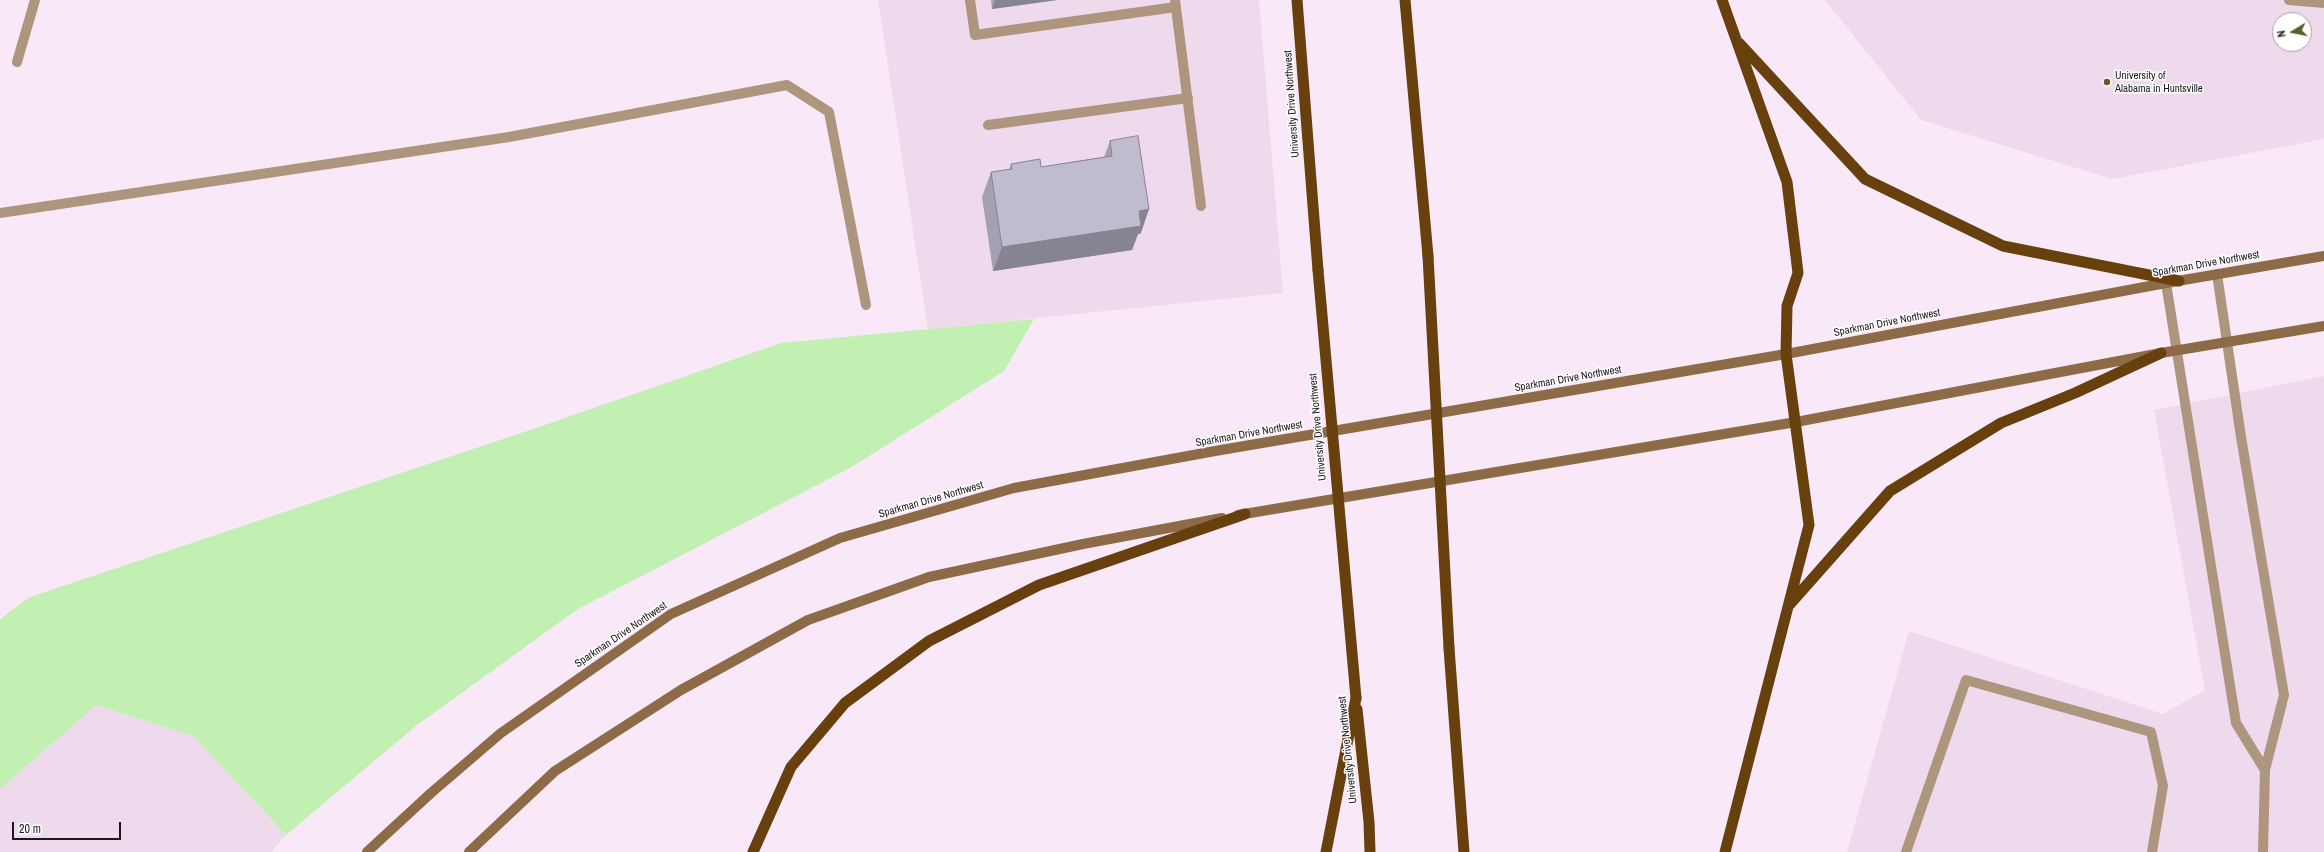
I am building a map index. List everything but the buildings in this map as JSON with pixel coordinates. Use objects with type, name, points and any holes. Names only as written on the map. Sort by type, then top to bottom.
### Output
[{"type":"highway","name":"University Drive Northwest","points":[[1297,0],[1318,270],[1356,698],[1369,822],[1370,852]]},
{"type":"highway","points":[[1405,0],[1428,256],[1449,648],[1464,852]]},
{"type":"highway","points":[[1722,0],[1787,182],[1798,273],[1787,306],[1786,354],[1809,525],[1725,852]]},
{"type":"highway","points":[[1735,39],[1865,179],[2003,246],[2179,281]]},
{"type":"highway","points":[[1789,606],[1890,491],[2001,423],[2075,393],[2161,353]]},
{"type":"highway","points":[[754,852],[791,767],[846,703],[929,641],[1039,585],[1245,514]]},
{"type":"highway","points":[[1326,852],[1356,698]]},
{"type":"main road","name":"Sparkman Drive Northwest","points":[[367,852],[431,793],[501,733],[671,614],[840,538],[1014,488],[1215,451],[1786,354],[2166,283],[2324,256]]},
{"type":"main road","points":[[469,852],[555,771],[681,690],[808,620],[929,577],[1083,544],[1245,514],[1796,422],[2176,350],[2324,326]]},
{"type":"street","points":[[17,62],[35,0]]},
{"type":"street","points":[[970,0],[975,35],[1175,4],[1201,206]]},
{"type":"street","points":[[2289,0],[2324,3]]},
{"type":"street","points":[[0,213],[509,137],[787,85],[829,112],[866,305]]},
{"type":"street","points":[[988,126],[1188,98]]},
{"type":"street","points":[[2217,274],[2284,695],[2265,770],[2263,852]]},
{"type":"street","points":[[2166,283],[2236,723],[2265,770]]},
{"type":"street","points":[[1906,852],[1966,680],[2151,732],[2163,786],[2152,852]]},
{"type":"shaded area","points":[[878,0],[1259,0],[1283,293],[928,329]]},
{"type":"shaded area","name":"University of Alabama in Huntsville","points":[[1825,0],[2324,0],[2324,139],[2112,179],[1921,120]]},
{"type":"shaded area","points":[[2324,376],[2324,852],[1847,852],[1909,631],[2163,714],[2205,690],[2154,410]]},
{"type":"shaded area","points":[[95,705],[193,736],[286,835],[271,852],[0,852],[0,789]]},
{"type":"green space","points":[[1034,319],[1004,371],[850,468],[578,609],[417,725],[286,835],[193,736],[96,705],[0,789],[0,619],[30,597],[533,429],[781,343]]},
{"type":"place","name":"University of Alabama in Huntsville","points":[[2107,82]]}]
